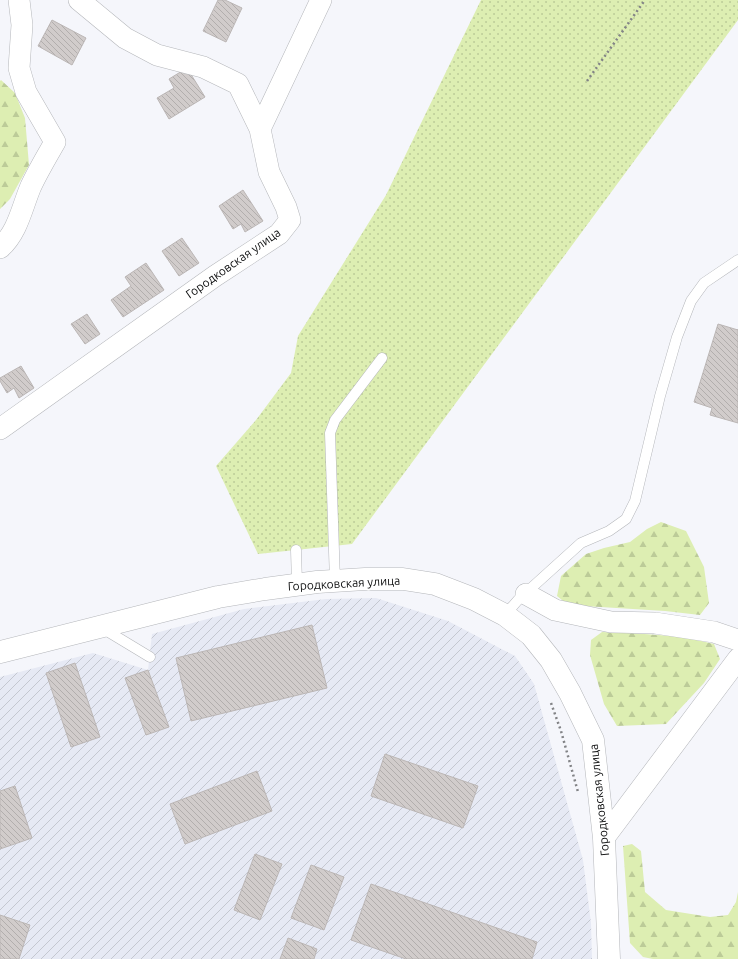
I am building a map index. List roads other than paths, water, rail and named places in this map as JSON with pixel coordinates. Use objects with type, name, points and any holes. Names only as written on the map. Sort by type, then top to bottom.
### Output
[{"type":"main road","name":"Городковская улица","points":[[0,652],[218,597],[297,584],[335,581],[403,579],[435,584],[474,599],[505,616],[531,635],[550,660],[570,693],[593,740],[604,838],[609,959]]},
{"type":"street","points":[[0,248],[7,242],[24,208],[31,186],[55,142],[26,92],[19,68],[22,24],[19,0]]},
{"type":"street","points":[[79,0],[125,38],[157,55],[203,67],[238,84],[260,129]]},
{"type":"street","points":[[260,129],[321,0]]},
{"type":"street","name":"Городковская улица","points":[[0,429],[215,276],[278,234],[290,220],[286,207],[269,172],[260,129]]},
{"type":"street","points":[[526,594],[555,610],[611,622],[655,623],[714,632],[738,640]]},
{"type":"street","points":[[604,838],[738,659]]},
{"type":"lane","points":[[505,616],[526,594],[581,544],[609,531],[626,519],[635,501],[660,396],[677,337],[691,301],[704,283],[738,260]]},
{"type":"lane","points":[[335,581],[330,433],[335,420],[382,358]]},
{"type":"lane","points":[[296,550],[297,584]]},
{"type":"lane","points":[[100,627],[150,657]]}]
